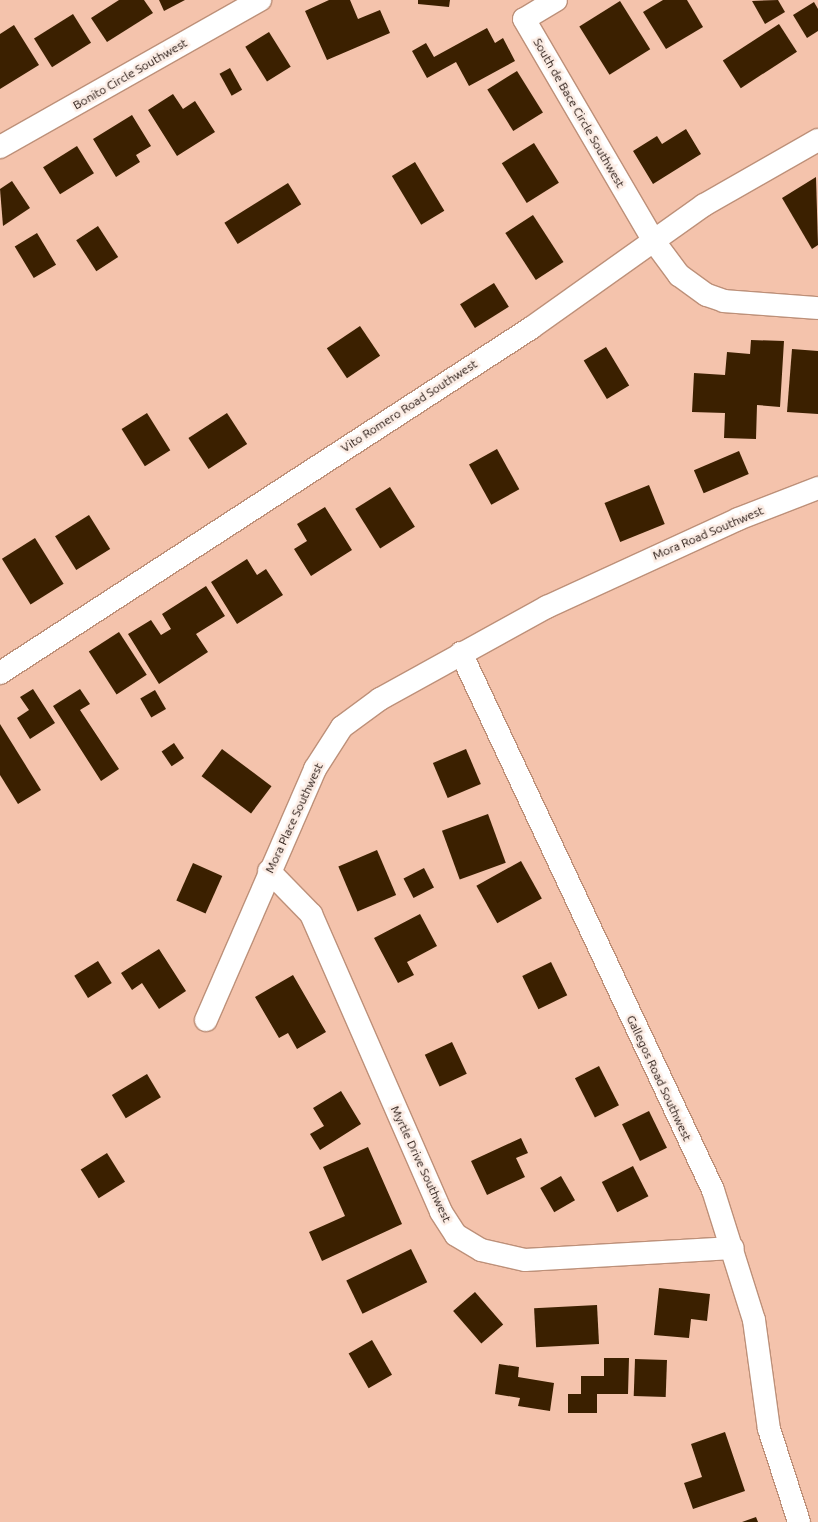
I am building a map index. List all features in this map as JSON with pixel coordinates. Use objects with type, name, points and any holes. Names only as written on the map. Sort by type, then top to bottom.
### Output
[{"type":"street","name":"Bonito Circle Southwest","points":[[0,147],[260,0]]},
{"type":"street","name":"South de Bace Circle Southwest","points":[[556,0],[524,19],[653,240]]},
{"type":"street","name":"Vito Romero Road Southwest","points":[[0,673],[531,328],[704,205],[818,140]]},
{"type":"street","points":[[653,240],[679,275],[707,295],[747,305],[818,308]]},
{"type":"street","name":"Mora Road Southwest","points":[[600,580],[738,519],[818,488]]},
{"type":"street","name":"Mora Place Southwest","points":[[206,1020],[315,769],[342,728],[380,699],[461,653],[600,580]]},
{"type":"street","name":"Gallegos Road Southwest","points":[[461,653],[713,1190],[733,1248],[754,1320],[769,1429],[799,1522]]},
{"type":"street","name":"Myrtle Drive Southwest","points":[[269,872],[311,914],[441,1212],[456,1235],[481,1250],[525,1260],[733,1248]]},
{"type":"building","points":[[119,0],[144,0],[153,13],[107,42],[91,18]]},
{"type":"building","points":[[159,0],[185,0],[164,11]]},
{"type":"building","points":[[329,0],[350,0],[358,19],[380,10],[390,33],[327,60],[305,11]]},
{"type":"building","points":[[418,0],[450,0],[449,7],[418,4]]},
{"type":"building","points":[[663,0],[687,0],[703,27],[666,49],[643,12]]},
{"type":"building","points":[[778,0],[785,12],[765,24],[752,1]]},
{"type":"building","points":[[620,1],[650,49],[609,75],[579,26]]},
{"type":"building","points":[[814,2],[818,9],[818,31],[807,38],[793,15]]},
{"type":"building","points":[[73,14],[91,43],[52,67],[34,38]]},
{"type":"building","points":[[779,24],[797,52],[741,88],[723,60]]},
{"type":"building","points":[[14,25],[39,65],[0,89],[0,34]]},
{"type":"building","points":[[487,28],[495,43],[503,38],[515,61],[469,86],[456,62],[427,78],[412,51],[426,43],[434,57]]},
{"type":"building","points":[[269,32],[291,67],[267,82],[245,47]]},
{"type":"building","points":[[230,68],[242,90],[232,96],[220,74]]},
{"type":"building","points":[[517,71],[543,113],[513,131],[487,90]]},
{"type":"building","points":[[173,94],[183,109],[195,101],[215,132],[177,156],[148,110]]},
{"type":"building","points":[[132,115],[151,146],[136,155],[140,162],[116,177],[93,139]]},
{"type":"building","points":[[686,129],[701,154],[653,184],[633,151],[657,136],[662,144]]},
{"type":"building","points":[[534,143],[559,183],[527,203],[502,163]]},
{"type":"building","points":[[77,146],[94,173],[60,194],[43,167]]},
{"type":"building","points":[[415,162],[444,211],[421,225],[392,176]]},
{"type":"building","points":[[816,177],[818,245],[812,249],[782,198]]},
{"type":"building","points":[[12,181],[30,208],[3,226],[0,189]]},
{"type":"building","points":[[288,183],[301,204],[238,244],[224,223]]},
{"type":"building","points":[[533,215],[563,262],[536,280],[505,233]]},
{"type":"building","points":[[98,226],[118,257],[96,271],[76,240]]},
{"type":"building","points":[[37,233],[56,265],[34,278],[15,246]]},
{"type":"building","points":[[494,283],[509,307],[475,328],[460,304]]},
{"type":"building","points":[[360,326],[380,356],[347,378],[327,348]]},
{"type":"building","points":[[751,340],[784,341],[780,407],[757,405],[756,439],[724,438],[725,413],[692,412],[694,373],[725,375],[727,352],[750,354]]},
{"type":"building","points":[[606,347],[629,386],[607,399],[584,360]]},
{"type":"building","points":[[792,349],[818,351],[818,414],[787,412]]},
{"type":"building","points":[[147,413],[170,450],[145,466],[122,429]]},
{"type":"building","points":[[227,413],[247,444],[209,469],[188,438]]},
{"type":"building","points":[[497,449],[519,489],[491,505],[469,465]]},
{"type":"building","points":[[739,451],[749,474],[704,493],[694,470]]},
{"type":"building","points":[[649,485],[665,524],[620,542],[604,503]]},
{"type":"building","points":[[390,487],[415,527],[380,549],[355,509]]},
{"type":"building","points":[[325,507],[352,550],[311,576],[294,549],[307,541],[297,524]]},
{"type":"building","points":[[89,515],[110,549],[76,570],[55,536]]},
{"type":"building","points":[[35,538],[64,584],[31,604],[2,559]]},
{"type":"building","points":[[247,559],[257,575],[266,569],[283,595],[237,624],[211,582]]},
{"type":"building","points":[[206,586],[225,616],[196,634],[208,652],[159,684],[128,634],[151,620],[161,635],[171,629],[162,614]]},
{"type":"building","points":[[119,632],[147,675],[117,694],[89,652]]},
{"type":"building","points":[[33,689],[55,723],[30,739],[17,718],[29,710],[20,697]]},
{"type":"building","points":[[80,689],[90,704],[80,710],[119,769],[101,781],[53,706]]},
{"type":"building","points":[[155,690],[166,709],[151,718],[140,698]]},
{"type":"building","points":[[0,724],[41,790],[18,804],[0,775]]},
{"type":"building","points":[[174,743],[184,758],[172,766],[162,751]]},
{"type":"building","points":[[222,749],[272,786],[251,813],[202,776]]},
{"type":"building","points":[[466,749],[481,784],[448,798],[433,763]]},
{"type":"building","points":[[488,814],[506,863],[460,880],[442,831]]},
{"type":"building","points":[[377,850],[396,895],[357,912],[338,866]]},
{"type":"building","points":[[521,861],[542,899],[497,923],[476,886]]},
{"type":"building","points":[[193,863],[222,876],[206,913],[176,900]]},
{"type":"building","points":[[424,868],[434,888],[413,898],[404,878]]},
{"type":"building","points":[[420,914],[437,946],[407,962],[414,975],[398,983],[374,938]]},
{"type":"building","points":[[159,949],[186,991],[159,1009],[142,983],[132,990],[121,973]]},
{"type":"building","points":[[98,961],[112,983],[88,998],[74,976]]},
{"type":"building","points":[[551,962],[567,995],[538,1009],[522,976]]},
{"type":"building","points":[[293,975],[326,1032],[297,1049],[288,1033],[279,1038],[255,997]]},
{"type":"building","points":[[452,1042],[467,1074],[440,1086],[425,1055]]},
{"type":"building","points":[[599,1066],[619,1105],[595,1117],[575,1078]]},
{"type":"building","points":[[147,1074],[161,1097],[126,1118],[112,1095]]},
{"type":"building","points":[[341,1091],[361,1124],[320,1150],[310,1134],[324,1126],[313,1108]]},
{"type":"building","points":[[649,1111],[667,1148],[640,1161],[622,1124]]},
{"type":"building","points":[[521,1138],[528,1153],[516,1158],[525,1177],[487,1195],[471,1161]]},
{"type":"building","points":[[368,1147],[402,1224],[322,1261],[309,1232],[345,1216],[323,1167]]},
{"type":"building","points":[[107,1153],[125,1182],[99,1198],[81,1169]]},
{"type":"building","points":[[633,1166],[648,1196],[617,1212],[602,1182]]},
{"type":"building","points":[[561,1176],[575,1200],[554,1212],[540,1188]]},
{"type":"building","points":[[411,1249],[427,1282],[363,1314],[346,1281]]},
{"type":"building","points":[[659,1288],[710,1294],[707,1321],[691,1319],[689,1338],[654,1335]]},
{"type":"building","points":[[475,1292],[503,1324],[481,1343],[453,1311]]},
{"type":"building","points":[[597,1305],[599,1344],[536,1347],[534,1308]]},
{"type":"building","points":[[372,1340],[392,1375],[369,1388],[349,1354]]},
{"type":"building","points":[[604,1358],[629,1358],[628,1394],[597,1394],[597,1413],[568,1413],[568,1394],[581,1394],[581,1376],[604,1376]]},
{"type":"building","points":[[635,1359],[667,1360],[666,1397],[634,1396]]},
{"type":"building","points":[[499,1364],[519,1367],[518,1377],[554,1383],[550,1411],[518,1406],[520,1398],[495,1394]]},
{"type":"building","points":[[725,1432],[745,1491],[693,1509],[684,1483],[702,1477],[691,1444]]},
{"type":"building","points":[[756,1517],[758,1522],[742,1522]]}]
